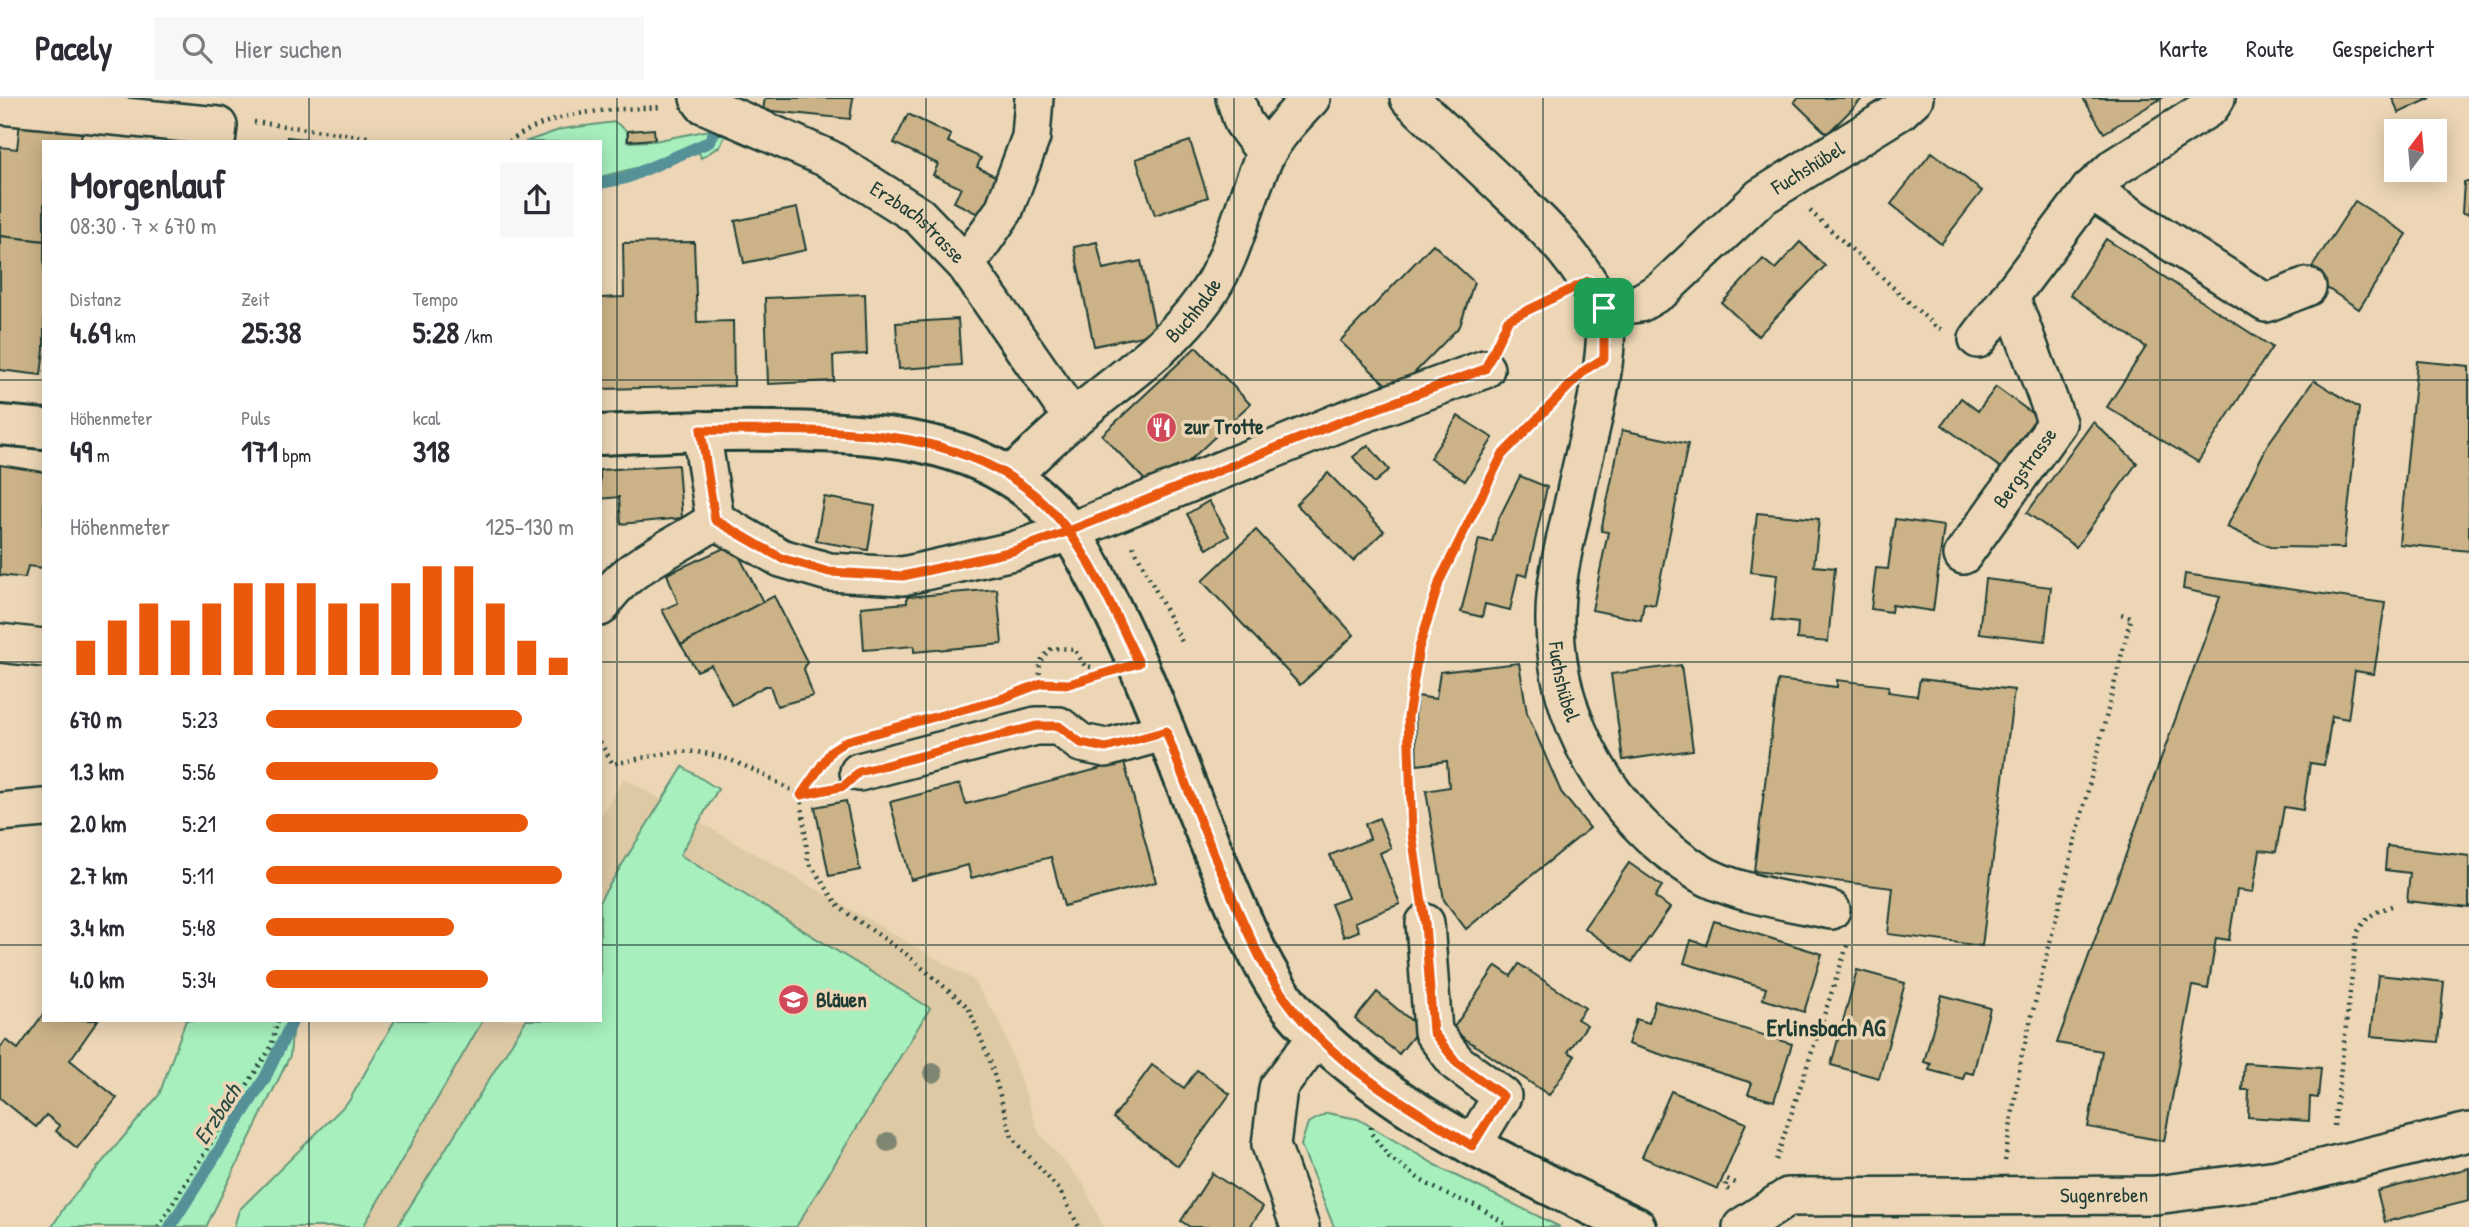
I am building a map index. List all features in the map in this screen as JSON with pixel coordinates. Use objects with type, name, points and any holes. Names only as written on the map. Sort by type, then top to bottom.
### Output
[{"type":"main road","points":[[0,425],[42,429]]},
{"type":"main road","points":[[602,435],[701,430],[832,432],[920,441],[949,449],[1011,476],[1037,496],[1069,531],[1096,577],[1139,663],[1211,850],[1262,965],[1287,1003],[1317,1036],[1374,1084],[1472,1146],[1636,1227]]},
{"type":"street","points":[[967,265],[1004,210],[1031,137],[1034,98]]},
{"type":"street","points":[[1235,98],[1243,122],[1266,153]]},
{"type":"street","name":"Buchhalde","points":[[1011,476],[1073,419],[1138,368],[1177,332],[1205,299],[1221,272],[1266,153],[1289,121],[1311,98]]},
{"type":"street","points":[[1409,98],[1556,237],[1596,295]]},
{"type":"street","name":"Fuchshübel","points":[[1831,910],[1741,890],[1696,871],[1644,829],[1619,802],[1598,772],[1581,740],[1566,702],[1558,662],[1555,622],[1557,581],[1604,358],[1596,295],[1640,303],[1662,290],[1760,197],[1900,111],[1914,98]]},
{"type":"street","points":[[1978,339],[2090,190],[2115,167],[2210,107],[2216,98]]},
{"type":"street","name":"Erzbachstrasse","points":[[701,101],[829,159],[919,216],[967,265],[1073,419]]},
{"type":"street","points":[[0,105],[217,134]]},
{"type":"street","points":[[2090,190],[2266,303],[2307,287]]},
{"type":"street","name":"Bergstrasse","points":[[1963,555],[2057,423],[2010,296]]},
{"type":"street","points":[[715,520],[781,558],[829,572],[903,576],[1013,551],[1117,513],[1340,422],[1485,369]]},
{"type":"street","points":[[701,430],[715,520]]},
{"type":"street","points":[[602,604],[608,593],[630,573],[692,537],[715,520]]},
{"type":"street","points":[[0,643],[42,648]]},
{"type":"street","points":[[859,772],[1036,726],[1059,726],[1081,743],[1106,748],[1166,731]]},
{"type":"street","points":[[0,812],[42,808]]},
{"type":"street","points":[[1425,923],[1433,1032],[1457,1063],[1503,1096],[1472,1146]]},
{"type":"street","points":[[1300,1227],[1271,1145],[1278,1088],[1317,1036]]},
{"type":"street","name":"Sugenreben","points":[[1742,1227],[1788,1197],[2156,1195],[2277,1180],[2469,1132]]},
{"type":"path","points":[[512,140],[525,130],[550,119],[607,110],[701,101]]},
{"type":"path","points":[[217,134],[251,122],[367,136],[374,140]]},
{"type":"path","points":[[1781,185],[1937,328],[1978,339]]},
{"type":"path","points":[[1485,369],[1508,320],[1596,295]]},
{"type":"path","points":[[1425,923],[1412,834],[1408,717],[1419,648],[1440,580],[1502,455],[1585,370],[1604,358]]},
{"type":"path","points":[[1117,513],[1182,642]]},
{"type":"path","points":[[1999,1196],[2021,1059],[2131,617],[2121,614]]},
{"type":"path","points":[[1042,683],[1038,671],[1039,662],[1042,655],[1052,648],[1074,649],[1085,666],[1091,667]]},
{"type":"path","points":[[1031,687],[1042,683],[1069,684],[1139,663]]},
{"type":"path","points":[[602,745],[613,764],[680,751],[716,756],[744,766],[801,795],[844,786],[859,772]]},
{"type":"path","points":[[824,761],[801,795],[808,861],[840,908],[906,954],[968,1007],[990,1060],[1012,1137],[1059,1191],[1079,1227]]},
{"type":"path","points":[[2329,1167],[2357,933],[2363,921],[2375,911],[2395,905]]},
{"type":"path","points":[[1776,1161],[1851,933],[1835,929],[1831,910]]},
{"type":"path","points":[[158,1227],[271,1047],[277,1022]]},
{"type":"path","points":[[1374,1084],[1371,1133],[1389,1157],[1422,1181],[1477,1206],[1507,1225]]},
{"type":"path","points":[[1733,1191],[1725,1188],[1727,1179],[1740,1185]]},
{"type":"shaded area","name":"Bläuen","points":[[624,778],[973,980],[1000,1022],[1039,1133],[1083,1183],[1103,1227],[363,1227],[482,1022],[602,1022],[602,815]]},
{"type":"green space","points":[[615,122],[627,131],[627,142],[654,141],[710,130],[725,136],[720,146],[701,158],[699,152],[602,176],[602,140],[531,140],[562,129]]},
{"type":"green space","name":"Bläuen","points":[[683,767],[718,789],[680,855],[930,1008],[796,1227],[397,1227],[525,1022],[602,1022],[602,897]]},
{"type":"green space","points":[[185,1022],[293,1022],[290,1056],[206,1227],[52,1227],[65,1206],[159,1095]]},
{"type":"green space","points":[[394,1022],[482,1022],[363,1227],[234,1227],[239,1210],[349,1101]]},
{"type":"green space","points":[[1327,1113],[1358,1119],[1446,1171],[1560,1227],[1334,1227],[1301,1145],[1308,1123]]},
{"type":"building","points":[[765,98],[853,98],[850,119],[763,110]]},
{"type":"building","points":[[1798,98],[1863,98],[1827,134],[1794,102]]},
{"type":"building","points":[[2083,98],[2162,98],[2104,133]]},
{"type":"building","points":[[2392,98],[2431,98],[2399,113]]},
{"type":"building","points":[[908,114],[951,135],[948,142],[981,158],[977,167],[1005,181],[986,218],[954,202],[961,188],[933,175],[938,164],[894,143]]},
{"type":"building","points":[[20,122],[82,129],[81,140],[42,140],[42,241],[0,236],[0,147],[17,149]]},
{"type":"building","points":[[654,129],[655,139],[628,141],[628,131]]},
{"type":"building","points":[[287,137],[314,140],[287,140]]},
{"type":"building","points":[[1190,141],[1208,197],[1155,215],[1136,159]]},
{"type":"building","points":[[1932,152],[1982,191],[1941,244],[1891,204]]},
{"type":"building","points":[[2464,182],[2469,182],[2469,214],[2462,213]]},
{"type":"building","points":[[2355,201],[2407,234],[2359,309],[2307,275]]},
{"type":"building","points":[[797,208],[806,250],[744,263],[735,221]]},
{"type":"building","points":[[0,236],[42,241],[41,375],[0,370]]},
{"type":"building","points":[[2106,239],[2272,347],[2198,462],[2107,407],[2146,347],[2070,295]]},
{"type":"building","points":[[694,242],[697,322],[733,321],[734,386],[602,389],[602,298],[624,297],[623,243]]},
{"type":"building","points":[[1097,242],[1103,269],[1141,261],[1156,333],[1094,346],[1074,247]]},
{"type":"building","points":[[1800,242],[1825,266],[1758,336],[1722,303],[1763,259],[1775,269]]},
{"type":"building","points":[[1433,244],[1474,282],[1460,326],[1395,393],[1340,341]]},
{"type":"building","points":[[865,294],[867,354],[833,356],[834,381],[768,384],[765,298]]},
{"type":"building","points":[[958,319],[961,365],[899,369],[896,323]]},
{"type":"building","points":[[1196,347],[1250,404],[1156,492],[1102,435]]},
{"type":"building","points":[[2417,361],[2469,366],[2469,551],[2399,544]]},
{"type":"building","points":[[2314,380],[2359,408],[2344,548],[2270,547],[2227,527],[2268,444]]},
{"type":"building","points":[[1996,387],[2037,417],[2008,456],[2014,459],[2005,471],[1942,425],[1961,398],[1978,411]]},
{"type":"building","points":[[1458,416],[1493,438],[1465,481],[1430,458]]},
{"type":"building","points":[[2093,422],[2137,463],[2076,547],[2027,513]]},
{"type":"building","points":[[1622,430],[1688,444],[1655,605],[1644,603],[1641,620],[1592,610],[1608,532],[1601,531]]},
{"type":"building","points":[[1368,445],[1389,470],[1374,483],[1353,457]]},
{"type":"building","points":[[0,465],[42,472],[42,568],[28,566],[25,578],[0,575]]},
{"type":"building","points":[[678,465],[682,518],[621,524],[619,497],[602,499],[602,470]]},
{"type":"building","points":[[1328,473],[1384,531],[1353,561],[1296,504]]},
{"type":"building","points":[[1520,476],[1547,487],[1527,576],[1518,574],[1510,610],[1485,604],[1482,617],[1461,612],[1479,539],[1492,542],[1498,520]]},
{"type":"building","points":[[824,497],[875,506],[868,550],[816,541]]},
{"type":"building","points":[[1209,501],[1229,536],[1207,549],[1187,514]]},
{"type":"building","points":[[1757,513],[1819,519],[1814,566],[1835,568],[1828,642],[1797,639],[1798,623],[1772,620],[1777,575],[1751,572]]},
{"type":"building","points":[[1895,519],[1944,526],[1933,611],[1892,605],[1891,612],[1871,609],[1876,568],[1888,569]]},
{"type":"building","points":[[1256,530],[1354,635],[1300,685],[1202,581]]},
{"type":"building","points":[[733,544],[763,602],[681,645],[662,610],[678,603],[667,574]]},
{"type":"building","points":[[2185,574],[2385,603],[2374,674],[2355,671],[2348,719],[2332,716],[2324,765],[2310,763],[2303,810],[2284,807],[2276,852],[2260,850],[2253,892],[2237,890],[2229,940],[2216,938],[2208,989],[2193,986],[2164,1141],[2088,1127],[2102,1051],[2057,1043],[2220,597],[2183,589]]},
{"type":"building","points":[[1985,579],[2051,587],[2045,641],[1979,633]]},
{"type":"building","points":[[997,589],[1002,644],[914,652],[914,646],[864,650],[861,607],[907,603],[907,597]]},
{"type":"building","points":[[774,596],[807,662],[804,669],[813,696],[777,706],[770,686],[765,686],[732,705],[711,665],[697,671],[681,645]]},
{"type":"building","points":[[1519,663],[1527,713],[1561,792],[1590,828],[1466,929],[1444,900],[1426,791],[1449,787],[1447,761],[1417,765],[1417,696],[1436,699],[1440,672]]},
{"type":"building","points":[[1681,665],[1693,750],[1623,760],[1611,674]]},
{"type":"building","points":[[1920,679],[2014,690],[1982,946],[1888,934],[1893,888],[1754,871],[1778,680],[1837,687],[1837,680],[1889,686],[1888,692],[1917,696]]},
{"type":"building","points":[[1124,762],[1156,882],[1064,906],[1051,857],[971,878],[968,865],[911,880],[890,802],[960,784],[966,804]]},
{"type":"building","points":[[846,801],[860,870],[829,876],[815,807]]},
{"type":"building","points":[[1379,818],[1391,848],[1380,853],[1400,904],[1355,922],[1359,931],[1344,937],[1331,904],[1348,898],[1330,855],[1370,839],[1365,824]]},
{"type":"building","points":[[2387,846],[2469,856],[2469,908],[2407,901],[2410,873],[2385,870]]},
{"type":"building","points":[[1629,863],[1662,886],[1655,897],[1670,908],[1632,962],[1584,928]]},
{"type":"building","points":[[1714,921],[1822,954],[1804,1012],[1763,999],[1766,988],[1684,963],[1691,940],[1706,945]]},
{"type":"building","points":[[1519,964],[1585,1008],[1577,1019],[1587,1025],[1568,1052],[1575,1056],[1549,1095],[1452,1030],[1496,966],[1511,976]]},
{"type":"building","points":[[1857,970],[1905,983],[1879,1078],[1831,1065]]},
{"type":"building","points":[[2378,975],[2444,982],[2438,1042],[2371,1036]]},
{"type":"building","points":[[1377,992],[1420,1028],[1399,1054],[1355,1019]]},
{"type":"building","points":[[1942,995],[1990,1008],[1973,1074],[1965,1072],[1963,1079],[1929,1070],[1931,1064],[1924,1062]]},
{"type":"building","points":[[1655,1001],[1792,1044],[1774,1101],[1748,1094],[1752,1083],[1628,1044],[1636,1019],[1649,1023]]},
{"type":"building","points":[[42,1016],[42,1022],[97,1022],[70,1060],[117,1098],[77,1148],[56,1131],[60,1126],[46,1115],[36,1127],[0,1098],[0,1048],[6,1040],[18,1049]]},
{"type":"building","points":[[2244,1063],[2321,1068],[2318,1098],[2310,1097],[2309,1121],[2248,1117],[2249,1090],[2242,1090]]},
{"type":"building","points":[[1152,1065],[1184,1088],[1197,1070],[1230,1094],[1178,1166],[1113,1118]]},
{"type":"building","points":[[1671,1091],[1746,1123],[1718,1189],[1642,1157]]},
{"type":"building","points":[[2469,1168],[2469,1201],[2385,1222],[2377,1191]]},
{"type":"building","points":[[1212,1173],[1263,1207],[1250,1227],[1190,1227],[1181,1221]]},
{"type":"waterway","name":"Erzbach","points":[[602,183],[626,178],[709,142],[723,117]]},
{"type":"waterway","name":"Erzbach","points":[[170,1227],[265,1078],[292,1022]]},
{"type":"place","name":"zur Trotte","points":[[1161,427]]},
{"type":"place","name":"Bläuen","points":[[793,1000]]},
{"type":"district","name":"Erlinsbach AG","points":[[1826,1028]]},
{"type":"route","points":[[1604,308],[1588,281],[1508,320],[1485,369],[1340,422],[1221,472],[1117,513],[1069,531],[1013,551],[903,576],[829,572],[781,558],[715,520],[701,430],[832,432],[920,441],[949,449],[1011,476],[1037,496],[1069,531],[1096,577],[1139,663],[1069,684],[1042,683],[1001,699],[846,741],[832,750],[801,795],[844,786],[859,772],[1036,726],[1059,726],[1081,743],[1106,748],[1166,731],[1211,850],[1262,965],[1287,1003],[1317,1036],[1374,1084],[1472,1146],[1503,1096],[1457,1063],[1433,1032],[1425,923],[1412,834],[1408,717],[1419,648],[1440,580],[1502,455],[1585,370],[1604,358],[1604,308]]}]
